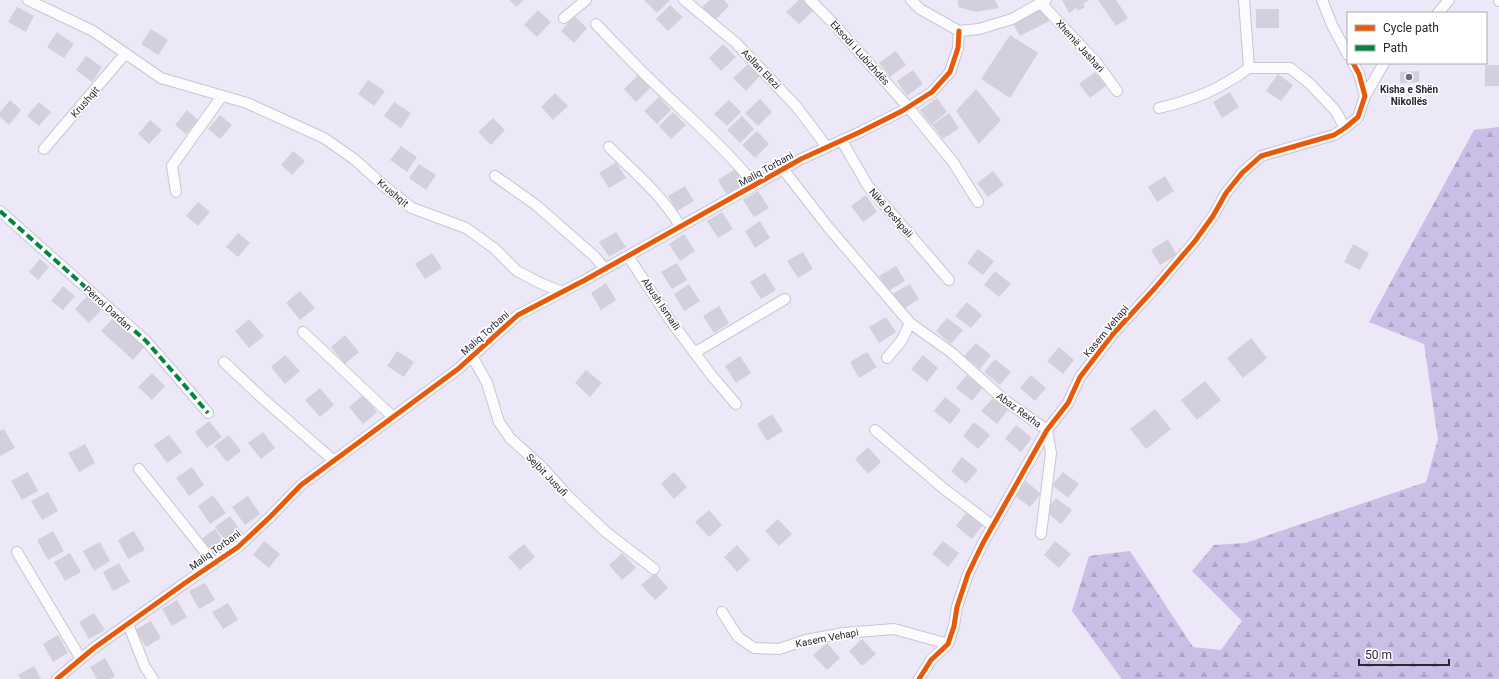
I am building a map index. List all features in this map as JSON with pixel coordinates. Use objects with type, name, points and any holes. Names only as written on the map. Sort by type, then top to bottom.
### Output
[{"type":"street","name":"Krushqit","points":[[28,0],[93,31],[161,78],[247,103],[324,138],[354,159],[412,208],[466,228],[495,248],[517,270],[540,283],[562,292]]},
{"type":"street","points":[[564,18],[586,0]]},
{"type":"street","name":"Asllan Elezi","points":[[684,0],[736,43],[796,106],[827,147]]},
{"type":"street","name":"Eksodi i Lubizhdës","points":[[810,0],[833,23],[908,107]]},
{"type":"street","points":[[910,0],[920,9],[959,31]]},
{"type":"street","points":[[1244,0],[1249,68]]},
{"type":"street","points":[[1322,0],[1332,25],[1347,53]]},
{"type":"street","points":[[1439,12],[1449,0]]},
{"type":"street","name":"Xhemë Jashari","points":[[959,31],[979,29],[1012,19],[1043,1],[1096,62],[1117,91]]},
{"type":"street","points":[[596,24],[658,87],[718,143],[755,185]]},
{"type":"street","name":"Maliq Torbani","points":[[57,679],[128,624],[238,547],[301,485],[452,374],[518,315],[605,269],[783,169],[908,107],[932,92],[950,72],[958,48],[959,31]]},
{"type":"street","name":"Krushqit","points":[[44,149],[125,54]]},
{"type":"street","points":[[1354,64],[1359,74],[1365,96]]},
{"type":"street","name":"Kasem Vehapi","points":[[919,678],[931,660],[948,644],[954,626],[957,607],[968,574],[993,526],[1047,430],[1068,403],[1080,377],[1112,334],[1156,288],[1195,241],[1213,216],[1226,193],[1242,173],[1261,156],[1334,135],[1345,128],[1358,117],[1365,96],[1383,64]]},
{"type":"street","points":[[1159,108],[1195,99],[1234,79],[1249,68],[1290,68],[1309,83],[1335,110],[1345,128]]},
{"type":"street","points":[[176,192],[172,166],[222,96]]},
{"type":"street","points":[[908,107],[953,162],[978,202]]},
{"type":"street","name":"Nikë Deshpali","points":[[842,141],[868,186],[949,280]]},
{"type":"street","points":[[608,147],[649,186],[670,210],[680,226]]},
{"type":"street","name":"Abaz Rexha","points":[[783,169],[828,227],[910,323],[952,353],[1003,399],[1047,430],[1051,453],[1041,534]]},
{"type":"street","points":[[495,176],[536,205],[594,256],[605,269]]},
{"type":"street","name":"Përroi Dardan","points":[[0,211],[146,341],[208,413]]},
{"type":"street","name":"Abush Ismaili","points":[[628,256],[670,320],[712,376],[736,404]]},
{"type":"street","points":[[694,352],[784,299]]},
{"type":"street","points":[[887,358],[902,340],[910,323]]},
{"type":"street","points":[[303,332],[393,417]]},
{"type":"street","name":"Sejbit Jusufi","points":[[472,356],[487,383],[499,422],[510,438],[542,467],[569,497],[606,532],[654,569]]},
{"type":"street","points":[[224,362],[261,397],[333,460]]},
{"type":"street","points":[[875,430],[943,488],[993,526]]},
{"type":"street","points":[[139,469],[214,563]]},
{"type":"street","points":[[18,552],[81,659]]},
{"type":"street","name":"Kasem Vehapi","points":[[722,612],[738,637],[754,648],[779,649],[806,640],[844,633],[894,629],[948,644]]},
{"type":"street","points":[[128,624],[145,667],[153,679]]},
{"type":"green space","points":[[1499,127],[1499,679],[1121,679],[1072,611],[1089,556],[1130,551],[1193,647],[1221,650],[1242,621],[1192,571],[1214,545],[1245,543],[1426,482],[1438,439],[1424,344],[1369,322],[1474,130]]},
{"type":"building","points":[[509,0],[523,0],[517,7]]},
{"type":"building","points":[[644,0],[670,0],[657,13]]},
{"type":"building","points":[[710,0],[724,0],[729,6],[715,20],[702,7]]},
{"type":"building","points":[[799,0],[803,0],[813,11],[799,24],[786,12]]},
{"type":"building","points":[[958,0],[995,0],[999,8],[976,12],[958,7]]},
{"type":"building","points":[[1062,0],[1089,0],[1083,4],[1085,7],[1078,11],[1076,8],[1069,13]]},
{"type":"building","points":[[1098,0],[1116,0],[1128,18],[1116,26]]},
{"type":"building","points":[[670,5],[683,17],[668,31],[656,19]]},
{"type":"building","points":[[17,7],[34,16],[26,32],[8,22]]},
{"type":"building","points":[[1042,8],[1049,21],[1020,36],[1013,24]]},
{"type":"building","points":[[1256,9],[1279,9],[1279,28],[1256,28]]},
{"type":"building","points":[[538,10],[551,22],[537,37],[524,25]]},
{"type":"building","points":[[574,16],[587,28],[574,43],[561,31]]},
{"type":"building","points":[[151,29],[168,40],[158,55],[141,44]]},
{"type":"building","points":[[57,32],[74,44],[64,58],[47,47]]},
{"type":"building","points":[[1010,35],[1038,53],[1010,98],[981,79]]},
{"type":"building","points":[[723,44],[736,57],[721,71],[709,58]]},
{"type":"building","points":[[896,51],[906,65],[890,77],[879,63]]},
{"type":"building","points":[[86,56],[102,67],[92,82],[76,70]]},
{"type":"building","points":[[748,64],[760,76],[746,91],[733,78]]},
{"type":"building","points":[[1485,65],[1499,65],[1499,86],[1485,86]]},
{"type":"building","points":[[913,70],[923,84],[907,96],[897,81]]},
{"type":"building","name":"Kisha e Shën Nikollës","points":[[1419,71],[1419,82],[1400,83],[1400,72]]},
{"type":"building","points":[[1095,72],[1106,86],[1090,98],[1079,84]]},
{"type":"building","points":[[1278,74],[1293,85],[1281,101],[1266,91]]},
{"type":"building","points":[[638,75],[650,88],[636,102],[624,89]]},
{"type":"building","points":[[368,80],[385,91],[374,106],[358,94]]},
{"type":"building","points":[[976,89],[1001,120],[979,144],[956,111]]},
{"type":"building","points":[[1230,92],[1239,107],[1222,118],[1213,102]]},
{"type":"building","points":[[555,93],[568,106],[553,120],[541,107]]},
{"type":"building","points":[[659,97],[671,110],[657,124],[644,111]]},
{"type":"building","points":[[937,98],[947,112],[931,125],[920,110]]},
{"type":"building","points":[[760,99],[772,112],[758,126],[745,113]]},
{"type":"building","points":[[10,100],[21,110],[9,125],[0,117],[0,112]]},
{"type":"building","points":[[729,100],[741,112],[727,126],[714,114]]},
{"type":"building","points":[[39,102],[51,112],[39,126],[27,116]]},
{"type":"building","points":[[394,102],[411,113],[401,128],[384,116]]},
{"type":"building","points":[[187,110],[198,120],[186,134],[175,125]]},
{"type":"building","points":[[673,112],[686,125],[671,139],[659,126]]},
{"type":"building","points":[[949,113],[959,128],[943,139],[932,125]]},
{"type":"building","points":[[220,115],[232,125],[220,139],[208,129]]},
{"type":"building","points":[[742,116],[754,129],[740,143],[727,130]]},
{"type":"building","points":[[493,118],[505,130],[491,145],[478,132]]},
{"type":"building","points":[[150,120],[162,130],[149,144],[138,134]]},
{"type":"building","points":[[757,131],[769,144],[755,158],[742,145]]},
{"type":"building","points":[[401,146],[417,157],[407,172],[390,160]]},
{"type":"building","points":[[293,151],[305,161],[292,175],[281,165]]},
{"type":"building","points":[[616,162],[626,178],[609,188],[599,173]]},
{"type":"building","points":[[419,164],[436,175],[426,190],[409,178]]},
{"type":"building","points":[[735,169],[744,184],[727,195],[718,180]]},
{"type":"building","points":[[993,171],[1004,185],[988,197],[977,183]]},
{"type":"building","points":[[1165,176],[1174,191],[1157,202],[1148,187]]},
{"type":"building","points":[[685,186],[694,201],[677,211],[668,196]]},
{"type":"building","points":[[758,191],[769,208],[754,217],[743,200]]},
{"type":"building","points":[[866,195],[877,212],[863,222],[851,206]]},
{"type":"building","points":[[198,202],[210,212],[198,226],[186,216]]},
{"type":"building","points":[[722,212],[733,229],[718,238],[707,221]]},
{"type":"building","points":[[760,221],[770,238],[755,248],[745,231]]},
{"type":"building","points":[[616,232],[626,247],[609,257],[599,242]]},
{"type":"building","points":[[238,233],[250,243],[238,257],[226,247]]},
{"type":"building","points":[[684,234],[695,251],[680,261],[669,244]]},
{"type":"building","points":[[1168,239],[1177,255],[1160,265],[1151,250]]},
{"type":"building","points":[[1353,244],[1369,253],[1360,270],[1344,262]]},
{"type":"building","points":[[978,249],[994,261],[983,275],[967,263]]},
{"type":"building","points":[[803,252],[813,269],[798,278],[787,261]]},
{"type":"building","points":[[432,253],[442,268],[425,279],[415,264]]},
{"type":"building","points":[[40,259],[49,267],[38,280],[29,272]]},
{"type":"building","points":[[677,263],[687,280],[672,289],[661,272]]},
{"type":"building","points":[[896,266],[905,281],[888,291],[879,276]]},
{"type":"building","points":[[995,271],[1011,284],[999,297],[984,285]]},
{"type":"building","points":[[765,273],[776,290],[761,299],[750,282]]},
{"type":"building","points":[[606,283],[616,300],[601,310],[591,293]]},
{"type":"building","points":[[689,284],[700,301],[684,311],[674,294]]},
{"type":"building","points":[[910,284],[919,299],[902,310],[892,294]]},
{"type":"building","points":[[63,286],[75,296],[63,310],[51,301]]},
{"type":"building","points":[[300,291],[315,308],[300,320],[286,303]]},
{"type":"building","points":[[88,295],[103,308],[89,323],[75,309]]},
{"type":"building","points":[[967,302],[982,315],[971,328],[955,316]]},
{"type":"building","points":[[719,306],[729,323],[714,333],[703,316]]},
{"type":"building","points":[[115,316],[146,345],[133,360],[101,331]]},
{"type":"building","points":[[886,317],[896,332],[879,343],[869,327]]},
{"type":"building","points":[[947,318],[963,330],[951,344],[936,331]]},
{"type":"building","points":[[249,319],[264,336],[249,348],[235,331]]},
{"type":"building","points":[[345,335],[359,352],[345,364],[331,347]]},
{"type":"building","points":[[1251,338],[1267,358],[1243,378],[1227,358]]},
{"type":"building","points":[[976,343],[991,355],[980,369],[964,356]]},
{"type":"building","points":[[1059,347],[1074,360],[1063,374],[1047,361]]},
{"type":"building","points":[[397,351],[414,362],[404,377],[387,366]]},
{"type":"building","points":[[867,352],[877,367],[859,378],[850,362]]},
{"type":"building","points":[[285,355],[300,371],[285,384],[271,367]]},
{"type":"building","points":[[923,355],[938,368],[927,382],[911,369]]},
{"type":"building","points":[[740,356],[751,373],[736,383],[725,366]]},
{"type":"building","points":[[995,359],[1011,372],[1000,385],[984,372]]},
{"type":"building","points":[[586,370],[602,383],[590,397],[575,383]]},
{"type":"building","points":[[152,373],[165,386],[152,400],[138,387]]},
{"type":"building","points":[[967,375],[983,387],[972,401],[956,388]]},
{"type":"building","points":[[1031,375],[1046,388],[1035,401],[1020,388]]},
{"type":"building","points":[[1205,381],[1221,400],[1197,420],[1181,400]]},
{"type":"building","points":[[320,388],[334,405],[320,417],[305,400]]},
{"type":"building","points":[[363,395],[377,412],[363,424],[349,407]]},
{"type":"building","points":[[945,397],[961,410],[950,424],[934,411]]},
{"type":"building","points":[[993,398],[1008,410],[997,424],[981,411]]},
{"type":"building","points":[[1155,409],[1171,429],[1146,449],[1130,429]]},
{"type":"building","points":[[772,414],[783,431],[767,441],[757,424]]},
{"type":"building","points":[[209,421],[222,437],[207,448],[195,432]]},
{"type":"building","points":[[974,422],[990,435],[978,449],[963,436]]},
{"type":"building","points":[[1016,425],[1032,438],[1021,452],[1005,439]]},
{"type":"building","points":[[4,429],[15,448],[0,456],[0,431]]},
{"type":"building","points":[[263,432],[275,448],[261,459],[248,443]]},
{"type":"building","points":[[169,435],[182,452],[167,463],[154,445]]},
{"type":"building","points":[[229,435],[241,451],[227,462],[214,446]]},
{"type":"building","points":[[85,444],[95,463],[79,472],[68,453]]},
{"type":"building","points":[[868,447],[881,462],[868,474],[855,459]]},
{"type":"building","points":[[962,457],[978,470],[966,484],[951,471]]},
{"type":"building","points":[[192,467],[204,485],[189,496],[176,478]]},
{"type":"building","points":[[28,472],[38,491],[22,500],[11,481]]},
{"type":"building","points":[[674,472],[687,487],[674,499],[661,484]]},
{"type":"building","points":[[1063,472],[1079,484],[1068,498],[1052,485]]},
{"type":"building","points":[[1026,481],[1041,494],[1030,507],[1014,495]]},
{"type":"building","points":[[48,492],[58,511],[42,520],[31,501]]},
{"type":"building","points":[[213,495],[226,513],[210,524],[198,506]]},
{"type":"building","points":[[248,496],[260,514],[245,525],[232,507]]},
{"type":"building","points":[[1056,498],[1072,510],[1061,524],[1045,511]]},
{"type":"building","points":[[709,510],[722,525],[709,537],[695,522]]},
{"type":"building","points":[[967,512],[983,525],[972,539],[956,526]]},
{"type":"building","points":[[230,516],[243,534],[228,545],[215,527]]},
{"type":"building","points":[[778,519],[792,534],[779,546],[765,531]]},
{"type":"building","points":[[215,529],[228,547],[213,558],[200,540]]},
{"type":"building","points":[[53,531],[64,551],[48,560],[37,540]]},
{"type":"building","points":[[134,531],[145,550],[128,559],[118,540]]},
{"type":"building","points":[[264,541],[280,554],[269,568],[253,555]]},
{"type":"building","points":[[943,541],[959,553],[948,567],[932,554]]},
{"type":"building","points":[[1055,541],[1071,554],[1059,568],[1044,555]]},
{"type":"building","points":[[100,542],[110,561],[94,571],[83,551]]},
{"type":"building","points":[[524,544],[535,557],[520,570],[508,557]]},
{"type":"building","points":[[737,545],[750,560],[737,572],[724,557]]},
{"type":"building","points":[[70,553],[81,572],[65,581],[54,562]]},
{"type":"building","points":[[622,553],[636,568],[622,580],[609,565]]},
{"type":"building","points":[[119,563],[130,582],[113,591],[103,572]]},
{"type":"building","points":[[655,573],[668,588],[655,600],[641,585]]},
{"type":"building","points":[[205,583],[215,600],[199,609],[189,591]]},
{"type":"building","points":[[177,600],[187,617],[172,626],[162,609]]},
{"type":"building","points":[[228,603],[238,620],[223,629],[212,612]]},
{"type":"building","points":[[94,613],[105,630],[89,639],[79,622]]},
{"type":"building","points":[[151,621],[161,638],[146,647],[135,630]]},
{"type":"building","points":[[58,635],[68,653],[53,662],[43,644]]},
{"type":"building","points":[[862,639],[876,654],[862,666],[849,651]]},
{"type":"building","points":[[827,643],[840,658],[827,670],[813,655]]},
{"type":"building","points":[[105,658],[115,676],[110,679],[97,679],[90,667]]},
{"type":"building","points":[[34,666],[41,679],[21,679],[18,675]]},
{"type":"marked path","points":[[0,211],[146,341],[208,413]]},
{"type":"cycle path","points":[[57,679],[94,648],[238,547],[301,485],[458,369],[518,315],[585,280],[801,159],[902,111],[932,92],[950,72],[958,48],[959,31]]},
{"type":"cycle path","points":[[919,679],[931,660],[948,644],[954,626],[957,607],[968,574],[983,543],[1047,430],[1068,403],[1080,377],[1113,334],[1195,241],[1213,216],[1226,193],[1242,173],[1261,156],[1334,135],[1358,117],[1365,96],[1359,74],[1354,64]]},
{"type":"place","name":"Kisha e Shën Nikollës","points":[[1409,77]]}]
